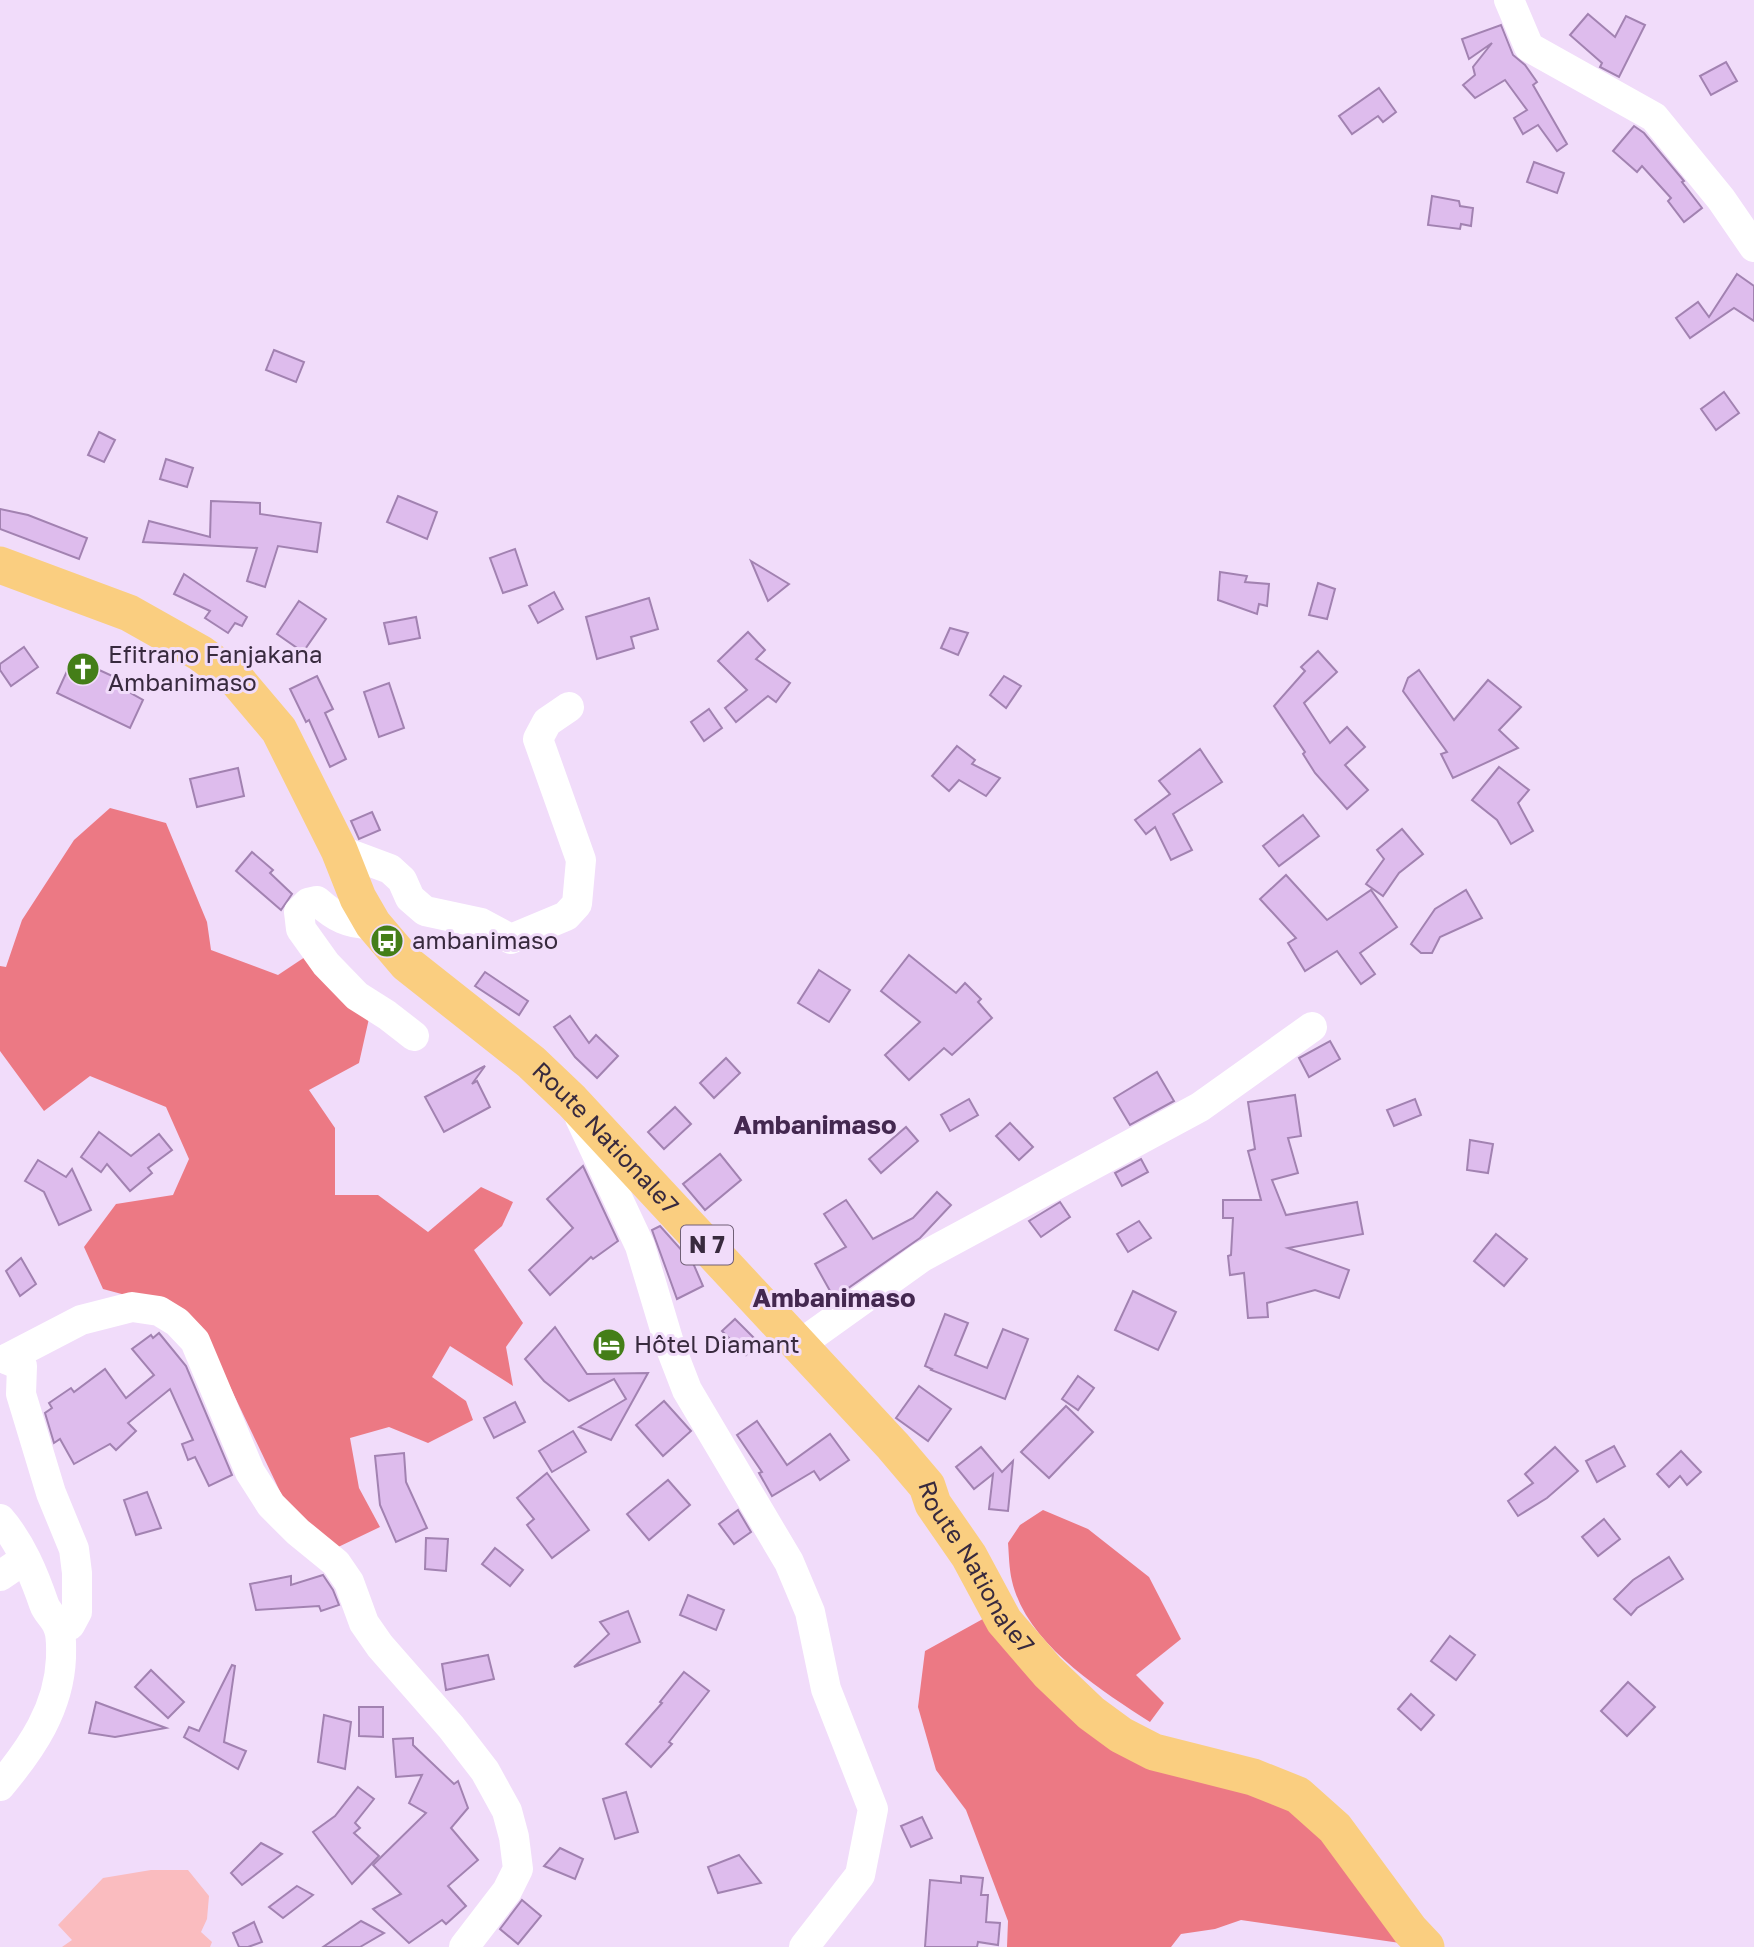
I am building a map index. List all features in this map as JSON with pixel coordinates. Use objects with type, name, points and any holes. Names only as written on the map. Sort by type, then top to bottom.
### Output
[{"type":"main road","name":"Route Nationale7","points":[[0,565],[129,613],[200,653],[236,679],[279,730],[340,850],[358,898],[373,924],[407,964],[531,1062],[572,1101],[927,1486],[933,1504],[969,1556],[1004,1621],[1048,1672],[1091,1713],[1121,1735],[1154,1752],[1253,1777],[1298,1795],[1335,1828],[1418,1939]]},
{"type":"street","points":[[1509,0],[1529,47],[1654,117],[1721,199],[1754,247]]},
{"type":"street","points":[[340,850],[390,869],[402,880],[410,898],[425,911],[481,923],[511,939],[566,916],[577,904],[582,860],[538,739],[547,722],[569,707]]},
{"type":"street","points":[[373,924],[355,924],[330,913],[317,901],[308,903],[299,912],[301,929],[326,964],[357,996],[414,1037]]},
{"type":"street","points":[[799,1345],[922,1257],[1200,1107],[1312,1027]]},
{"type":"street","points":[[572,1101],[640,1246],[670,1346],[687,1390],[789,1562],[810,1612],[826,1689],[873,1809],[860,1875],[804,1947]]},
{"type":"street","points":[[58,1625],[70,1625],[77,1612],[74,1549],[51,1493],[21,1394],[22,1366],[6,1359],[81,1320],[132,1307],[159,1311],[177,1322],[195,1341],[250,1472],[271,1505],[298,1532],[336,1563],[349,1582],[365,1623],[380,1646],[451,1727],[485,1771],[508,1811],[518,1869],[507,1891],[464,1947]]},
{"type":"street","points":[[0,1519],[25,1559],[46,1611],[58,1625],[61,1645],[60,1681],[50,1712],[21,1761],[0,1786]]},
{"type":"street","points":[[0,1576],[25,1559]]},
{"type":"shaded area","points":[[110,808],[166,823],[207,922],[211,950],[278,975],[308,955],[370,1014],[359,1063],[309,1090],[335,1128],[335,1195],[378,1195],[428,1232],[481,1187],[513,1202],[502,1226],[474,1250],[523,1323],[506,1347],[513,1386],[450,1346],[432,1377],[466,1401],[473,1420],[428,1443],[389,1427],[350,1438],[359,1488],[380,1527],[334,1549],[286,1504],[201,1326],[170,1307],[103,1289],[84,1247],[116,1204],[173,1195],[189,1159],[166,1107],[90,1076],[44,1111],[0,1051],[0,966],[6,967],[22,920],[74,840]]},
{"type":"shaded area","points":[[1043,1510],[1088,1529],[1149,1577],[1181,1639],[1136,1675],[1164,1703],[1150,1722],[1088,1680],[1068,1663],[1032,1625],[1020,1604],[1011,1576],[1008,1543],[1020,1525]]},
{"type":"shaded area","points":[[990,1615],[1066,1704],[1311,1806],[1407,1944],[1241,1920],[1215,1929],[1181,1934],[1171,1947],[1007,1947],[1008,1921],[966,1810],[936,1770],[918,1707],[925,1651]]},
{"type":"shaded area","points":[[151,1870],[188,1870],[209,1896],[207,1919],[201,1932],[212,1942],[210,1947],[62,1947],[72,1940],[58,1925],[103,1878]]},
{"type":"building","points":[[1588,14],[1615,37],[1626,16],[1645,25],[1619,77],[1600,67],[1602,63],[1570,35]]},
{"type":"building","points":[[1501,25],[1513,55],[1525,65],[1537,82],[1533,85],[1567,144],[1557,151],[1538,125],[1523,134],[1514,118],[1527,110],[1505,80],[1475,98],[1463,85],[1475,75],[1473,67],[1492,43],[1469,59],[1462,39]]},
{"type":"building","points":[[1726,62],[1737,81],[1711,95],[1700,76]]},
{"type":"building","points":[[1379,88],[1396,112],[1383,122],[1378,116],[1352,134],[1339,116]]},
{"type":"building","points":[[1634,126],[1644,133],[1684,181],[1682,182],[1702,208],[1684,222],[1668,201],[1671,198],[1642,166],[1637,172],[1613,151]]},
{"type":"building","points":[[1534,162],[1564,173],[1557,193],[1527,182]]},
{"type":"building","points":[[1432,196],[1459,201],[1460,206],[1473,208],[1471,226],[1461,224],[1460,229],[1428,225]]},
{"type":"building","points":[[1737,274],[1754,286],[1754,321],[1734,308],[1690,338],[1676,318],[1698,302],[1709,317]]},
{"type":"building","points":[[274,350],[304,362],[296,382],[266,370]]},
{"type":"building","points":[[1724,392],[1739,413],[1716,430],[1701,409]]},
{"type":"building","points":[[99,432],[115,440],[104,462],[88,455]]},
{"type":"building","points":[[166,459],[193,468],[187,487],[160,479]]},
{"type":"building","points":[[398,496],[437,512],[427,539],[387,522]]},
{"type":"building","points":[[211,501],[260,503],[260,514],[321,523],[317,552],[278,546],[265,587],[247,581],[257,548],[143,542],[149,521],[210,537]]},
{"type":"building","points":[[0,509],[28,515],[87,538],[79,559],[0,529]]},
{"type":"building","points":[[515,549],[527,585],[503,593],[490,558]]},
{"type":"building","points":[[751,561],[789,584],[768,601]]},
{"type":"building","points":[[1220,572],[1247,576],[1245,582],[1269,584],[1267,606],[1259,604],[1257,614],[1218,600]]},
{"type":"building","points":[[184,574],[247,617],[242,626],[235,623],[228,633],[205,618],[210,611],[174,594]]},
{"type":"building","points":[[1318,583],[1335,589],[1327,619],[1309,615]]},
{"type":"building","points":[[554,592],[563,609],[538,623],[529,606]]},
{"type":"building","points":[[649,598],[658,629],[631,637],[634,648],[597,659],[586,617]]},
{"type":"building","points":[[299,601],[326,619],[303,652],[277,634]]},
{"type":"building","points":[[416,617],[420,638],[389,644],[384,623]]},
{"type":"building","points":[[950,628],[968,633],[958,655],[941,648]]},
{"type":"building","points":[[748,632],[765,650],[756,659],[790,683],[776,702],[768,696],[736,722],[725,708],[747,690],[718,661]]},
{"type":"building","points":[[24,647],[38,667],[11,686],[0,670],[0,664]]},
{"type":"building","points":[[1318,651],[1337,672],[1304,703],[1330,743],[1347,727],[1365,747],[1345,765],[1368,790],[1347,809],[1315,773],[1303,754],[1305,752],[1274,706],[1305,671],[1301,667]]},
{"type":"building","points":[[73,658],[132,685],[129,692],[143,700],[130,728],[57,693]]},
{"type":"building","points":[[1419,670],[1454,720],[1488,680],[1521,707],[1499,730],[1518,748],[1453,778],[1441,754],[1447,752],[1403,691],[1408,678]]},
{"type":"building","points":[[317,676],[333,709],[325,713],[346,759],[330,767],[309,720],[306,722],[290,689]]},
{"type":"building","points":[[1004,676],[1021,686],[1006,708],[990,695]]},
{"type":"building","points":[[389,683],[404,728],[379,737],[364,692]]},
{"type":"building","points":[[709,709],[722,728],[704,741],[691,722]]},
{"type":"building","points":[[957,746],[975,760],[972,764],[1000,778],[986,796],[959,780],[949,791],[932,776]]},
{"type":"building","points":[[1200,749],[1222,782],[1173,814],[1192,850],[1171,860],[1155,827],[1146,834],[1135,820],[1170,794],[1159,781]]},
{"type":"building","points":[[1499,767],[1529,790],[1518,803],[1533,831],[1511,844],[1497,820],[1472,800]]},
{"type":"building","points":[[238,768],[244,796],[197,807],[190,779]]},
{"type":"building","points":[[372,812],[380,830],[359,839],[351,821]]},
{"type":"building","points":[[1303,815],[1319,836],[1279,866],[1263,846]]},
{"type":"building","points":[[1402,829],[1423,854],[1399,873],[1383,896],[1366,884],[1384,859],[1377,850]]},
{"type":"building","points":[[252,852],[273,870],[270,873],[292,894],[281,910],[236,871]]},
{"type":"building","points":[[1286,875],[1327,920],[1371,890],[1397,927],[1360,953],[1375,974],[1361,984],[1337,951],[1305,971],[1288,943],[1296,938],[1260,899]]},
{"type":"building","points":[[1466,890],[1482,918],[1440,937],[1432,953],[1421,953],[1411,944],[1435,909]]},
{"type":"building","points":[[909,955],[956,993],[965,983],[981,999],[978,1002],[992,1018],[952,1055],[944,1048],[909,1080],[885,1055],[920,1022],[881,991]]},
{"type":"building","points":[[819,970],[850,990],[829,1022],[798,1003]]},
{"type":"building","points":[[485,972],[528,1001],[519,1015],[475,986]]},
{"type":"building","points":[[570,1016],[589,1043],[596,1035],[618,1056],[597,1078],[575,1057],[554,1027]]},
{"type":"building","points":[[1330,1041],[1340,1059],[1309,1077],[1299,1058]]},
{"type":"building","points":[[726,1058],[740,1073],[714,1098],[700,1083]]},
{"type":"building","points":[[485,1066],[472,1084],[477,1081],[490,1107],[444,1132],[425,1097]]},
{"type":"building","points":[[1157,1072],[1174,1101],[1130,1125],[1114,1098]]},
{"type":"building","points":[[1295,1095],[1301,1136],[1288,1138],[1298,1173],[1272,1180],[1286,1215],[1357,1202],[1363,1234],[1288,1248],[1349,1270],[1339,1298],[1315,1290],[1267,1303],[1268,1317],[1248,1318],[1244,1273],[1230,1275],[1228,1256],[1231,1255],[1233,1218],[1223,1218],[1223,1200],[1261,1200],[1248,1151],[1255,1149],[1248,1102]]},
{"type":"building","points":[[969,1099],[978,1115],[950,1131],[941,1115]]},
{"type":"building","points":[[1415,1099],[1421,1115],[1394,1126],[1387,1110]]},
{"type":"building","points":[[675,1107],[691,1124],[664,1149],[648,1132]]},
{"type":"building","points":[[1010,1123],[1033,1147],[1019,1160],[996,1136]]},
{"type":"building","points":[[906,1127],[918,1141],[881,1173],[869,1159]]},
{"type":"building","points":[[99,1132],[131,1156],[159,1134],[172,1150],[148,1168],[152,1173],[130,1191],[107,1164],[101,1172],[81,1157]]},
{"type":"building","points":[[1470,1140],[1493,1144],[1488,1173],[1467,1170]]},
{"type":"building","points":[[720,1154],[741,1180],[705,1210],[683,1184]]},
{"type":"building","points":[[1141,1159],[1148,1172],[1122,1186],[1115,1173]]},
{"type":"building","points":[[38,1160],[66,1177],[72,1169],[91,1210],[59,1225],[44,1192],[25,1181]]},
{"type":"building","points":[[583,1166],[618,1241],[593,1259],[591,1257],[550,1295],[529,1270],[573,1228],[547,1199]]},
{"type":"building","points":[[937,1192],[951,1205],[920,1238],[834,1298],[815,1264],[846,1247],[824,1214],[846,1200],[873,1239],[913,1218]]},
{"type":"building","points":[[1060,1202],[1070,1217],[1041,1237],[1029,1221]]},
{"type":"building","points":[[1139,1221],[1151,1238],[1128,1252],[1117,1234]]},
{"type":"building","points":[[660,1226],[693,1263],[703,1286],[677,1299],[652,1230]]},
{"type":"building","points":[[1496,1234],[1527,1259],[1504,1286],[1474,1261]]},
{"type":"building","points":[[21,1258],[36,1284],[20,1296],[6,1271]]},
{"type":"building","points":[[1133,1291],[1176,1312],[1158,1350],[1115,1330]]},
{"type":"building","points":[[945,1314],[968,1323],[955,1355],[987,1368],[1003,1329],[1028,1339],[1005,1399],[925,1366]]},
{"type":"building","points":[[735,1319],[759,1343],[746,1355],[722,1331]]},
{"type":"building","points":[[555,1327],[587,1374],[648,1373],[611,1440],[579,1427],[626,1399],[614,1379],[569,1401],[544,1381],[525,1359]]},
{"type":"building","points":[[159,1333],[186,1366],[232,1475],[209,1486],[195,1457],[188,1460],[182,1444],[193,1440],[170,1389],[128,1423],[136,1431],[116,1450],[110,1444],[74,1464],[60,1439],[54,1443],[45,1413],[52,1408],[49,1403],[71,1388],[74,1392],[105,1369],[126,1398],[154,1375],[132,1349],[151,1335],[153,1338]]},
{"type":"building","points":[[1078,1376],[1094,1388],[1078,1410],[1062,1399]]},
{"type":"building","points":[[919,1386],[951,1409],[928,1441],[896,1418]]},
{"type":"building","points":[[664,1401],[691,1431],[663,1456],[636,1425]]},
{"type":"building","points":[[515,1402],[525,1422],[494,1438],[484,1418]]},
{"type":"building","points":[[1066,1406],[1093,1432],[1049,1478],[1021,1452]]},
{"type":"building","points":[[757,1421],[787,1465],[830,1434],[849,1460],[820,1480],[814,1471],[772,1496],[759,1473],[762,1472],[737,1435]]},
{"type":"building","points":[[573,1431],[586,1452],[552,1472],[539,1451]]},
{"type":"building","points":[[1614,1446],[1625,1466],[1597,1482],[1586,1461]]},
{"type":"building","points":[[981,1447],[1002,1472],[1013,1461],[1008,1511],[989,1509],[993,1474],[974,1489],[956,1467]]},
{"type":"building","points":[[1555,1447],[1578,1471],[1547,1498],[1518,1516],[1508,1501],[1533,1483],[1525,1474]]},
{"type":"building","points":[[1681,1451],[1701,1472],[1687,1485],[1680,1476],[1669,1487],[1657,1474]]},
{"type":"building","points":[[404,1453],[406,1482],[427,1528],[396,1542],[380,1505],[375,1456]]},
{"type":"building","points":[[547,1473],[589,1530],[552,1558],[527,1525],[534,1519],[517,1498]]},
{"type":"building","points":[[668,1480],[690,1505],[649,1540],[627,1514]]},
{"type":"building","points":[[147,1492],[161,1528],[136,1535],[124,1500]]},
{"type":"building","points":[[738,1510],[751,1532],[734,1544],[719,1524]]},
{"type":"building","points":[[1604,1519],[1620,1539],[1598,1556],[1582,1537]]},
{"type":"building","points":[[426,1538],[448,1539],[446,1571],[425,1569]]},
{"type":"building","points":[[495,1548],[523,1570],[510,1586],[482,1564]]},
{"type":"building","points":[[1669,1557],[1683,1579],[1637,1608],[1631,1615],[1614,1599],[1633,1580]]},
{"type":"building","points":[[323,1575],[339,1605],[321,1611],[319,1606],[256,1610],[250,1584],[291,1576],[291,1585]]},
{"type":"building","points":[[688,1595],[724,1610],[716,1630],[680,1615]]},
{"type":"building","points":[[628,1611],[640,1642],[574,1667],[609,1634],[600,1622]]},
{"type":"building","points":[[1450,1636],[1475,1655],[1456,1680],[1431,1661]]},
{"type":"building","points":[[488,1655],[494,1679],[446,1690],[442,1664]]},
{"type":"building","points":[[232,1665],[235,1666],[224,1742],[246,1751],[238,1769],[184,1737],[189,1727],[199,1731]]},
{"type":"building","points":[[151,1670],[184,1702],[168,1718],[135,1687]]},
{"type":"building","points":[[684,1672],[709,1691],[669,1742],[672,1744],[651,1767],[626,1744],[662,1703],[660,1702]]},
{"type":"building","points":[[1628,1682],[1655,1707],[1627,1736],[1601,1711]]},
{"type":"building","points":[[1411,1694],[1434,1715],[1421,1730],[1398,1709]]},
{"type":"building","points":[[96,1702],[166,1728],[115,1737],[89,1733]]},
{"type":"building","points":[[359,1707],[383,1707],[383,1737],[359,1736]]},
{"type":"building","points":[[324,1715],[351,1722],[345,1769],[318,1762]]},
{"type":"building","points":[[413,1738],[413,1745],[454,1784],[458,1781],[468,1808],[451,1828],[478,1860],[448,1886],[466,1906],[446,1924],[442,1920],[409,1943],[373,1909],[401,1894],[373,1865],[426,1813],[409,1803],[422,1775],[396,1777],[393,1739]]},
{"type":"building","points":[[358,1787],[374,1799],[355,1823],[360,1828],[354,1833],[379,1856],[352,1884],[313,1832],[335,1816]]},
{"type":"building","points":[[626,1792],[638,1832],[615,1839],[603,1799]]},
{"type":"building","points":[[922,1817],[932,1838],[911,1847],[901,1826]]},
{"type":"building","points":[[261,1843],[282,1854],[242,1885],[231,1873]]},
{"type":"building","points":[[560,1848],[583,1859],[575,1879],[544,1866]]},
{"type":"building","points":[[739,1855],[761,1883],[718,1893],[708,1867]]},
{"type":"building","points":[[961,1876],[983,1878],[981,1895],[988,1895],[986,1922],[1000,1923],[998,1945],[978,1942],[977,1947],[925,1947],[930,1880],[961,1883]]},
{"type":"building","points":[[297,1886],[313,1895],[283,1918],[269,1907]]},
{"type":"building","points":[[522,1900],[541,1916],[518,1944],[500,1929]]},
{"type":"building","points":[[361,1921],[384,1933],[360,1947],[323,1947]]},
{"type":"building","points":[[254,1922],[262,1942],[239,1947],[233,1933]]},
{"type":"place","name":"Efitrano Fanjakana Ambanimaso","points":[[83,669]]},
{"type":"place","name":"ambanimaso","points":[[387,941]]},
{"type":"place","name":"Hôtel Diamant","points":[[609,1345]]},
{"type":"district","name":"Ambanimaso","points":[[815,1125]]},
{"type":"district","name":"Ambanimaso","points":[[834,1298]]}]
